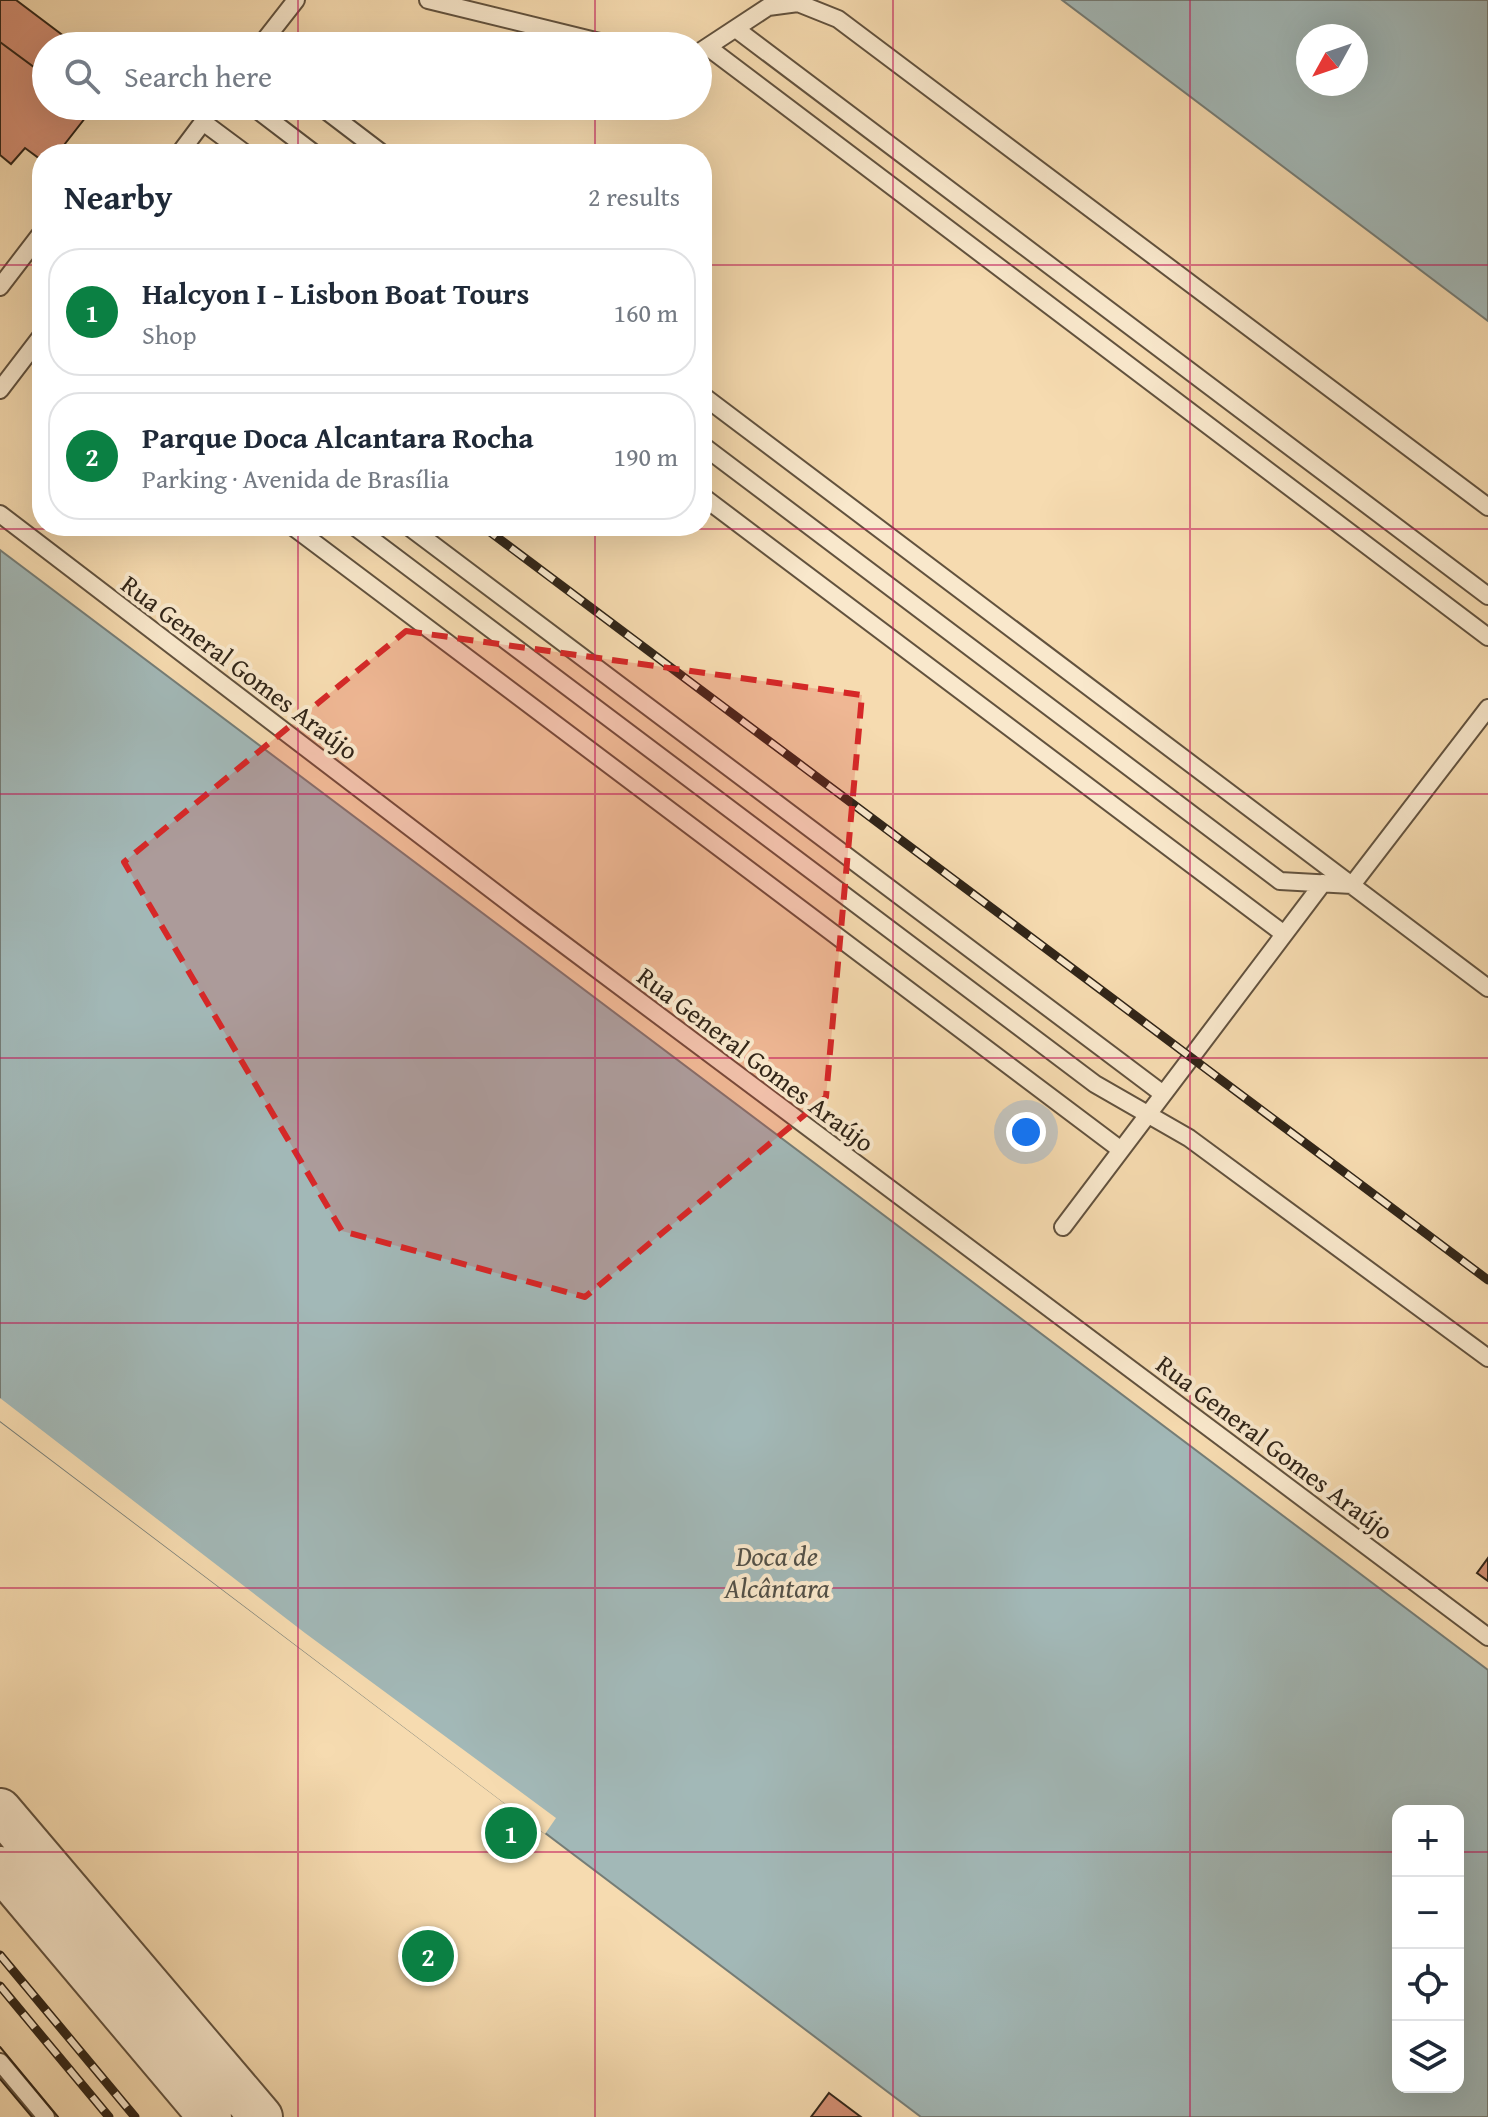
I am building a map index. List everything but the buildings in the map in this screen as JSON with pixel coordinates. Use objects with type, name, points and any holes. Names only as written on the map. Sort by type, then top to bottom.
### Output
[{"type":"street","points":[[0,1810],[137,2000],[210,2117]]},
{"type":"street","points":[[0,1868],[261,2117]]},
{"type":"lane","points":[[271,32],[296,0]]},
{"type":"lane","points":[[428,0],[559,32]]},
{"type":"lane","points":[[712,45],[768,7],[782,4],[798,3],[838,19],[1488,507]]},
{"type":"lane","points":[[736,29],[1488,596]]},
{"type":"lane","points":[[712,58],[1488,637]]},
{"type":"lane","points":[[270,120],[302,144]]},
{"type":"lane","points":[[338,120],[370,144]]},
{"type":"lane","points":[[186,144],[203,122],[233,144]]},
{"type":"lane","points":[[0,287],[32,245]]},
{"type":"lane","points":[[0,390],[32,350]]},
{"type":"lane","points":[[712,403],[1488,988]]},
{"type":"lane","points":[[712,453],[1280,881],[1352,885]]},
{"type":"lane","points":[[712,504],[1284,934]]},
{"type":"lane","name":"Rua General Gomes Araújo","points":[[0,514],[526,916],[1488,1637]]},
{"type":"lane","points":[[305,536],[1121,1150]]},
{"type":"lane","points":[[367,536],[1095,1084],[1189,1138],[1488,1358]]},
{"type":"lane","points":[[421,536],[1163,1094]]},
{"type":"lane","points":[[1352,885],[1488,708]]},
{"type":"lane","points":[[1063,1227],[1323,883]]},
{"type":"lane","points":[[0,2062],[46,2117]]},
{"type":"highlighted area","points":[[406,631],[862,695],[826,1097],[585,1297],[342,1231],[124,862]]},
{"type":"water","points":[[1062,0],[1488,0],[1488,321]]},
{"type":"water","name":"Doca de Alcântara","points":[[0,550],[1488,1670],[1488,2117],[921,2117],[0,1421]]},
{"type":"pier","points":[[0,1398],[305,1633],[556,1818],[545,1834],[0,1421]]},
{"type":"tram line","points":[[0,2047],[58,2117]]},
{"type":"tram line","points":[[0,2079],[32,2117]]},
{"type":"railway","points":[[495,536],[1488,1280]]},
{"type":"railway","points":[[0,1955],[135,2117]]},
{"type":"railway","points":[[0,1986],[109,2117]]},
{"type":"place","name":"Halcyon I - Lisbon Boat Tours","points":[[511,1833]]},
{"type":"place","name":"Parque Doca Alcantara Rocha","points":[[428,1956]]}]
